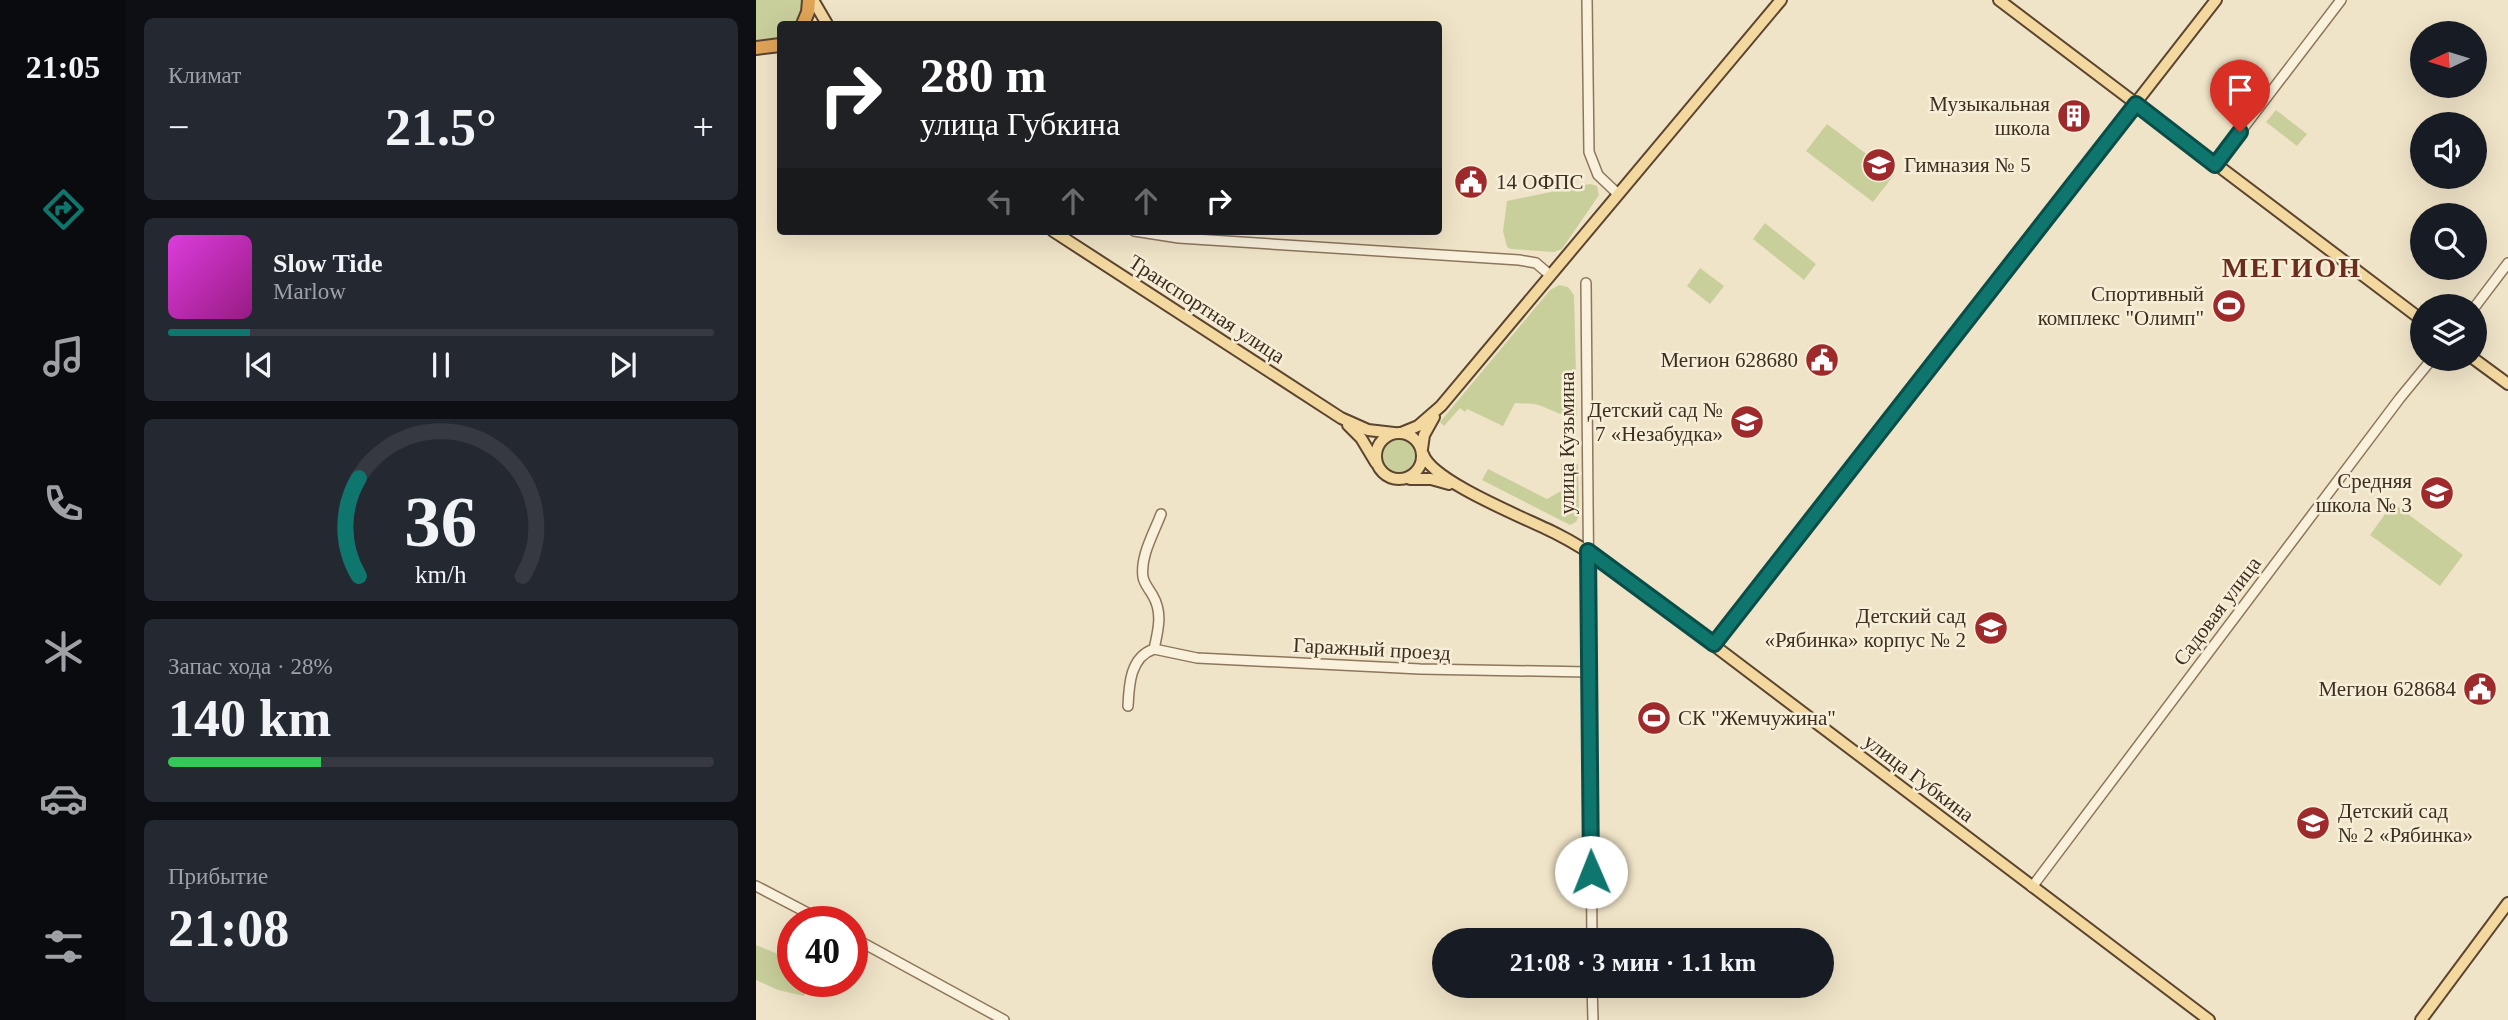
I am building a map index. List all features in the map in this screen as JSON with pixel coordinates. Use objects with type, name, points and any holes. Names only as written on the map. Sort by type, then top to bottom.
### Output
[{"type":"highway","points":[[804,21],[811,0]]},
{"type":"main road","points":[[811,0],[825,21]]},
{"type":"main road","points":[[1404,479],[1418,470],[1424,435],[1441,406],[1781,0]]},
{"type":"main road","points":[[1999,0],[2410,311]]},
{"type":"main road","points":[[1714,644],[2216,0]]},
{"type":"main road","name":"Транспортная улица","points":[[1059,235],[1341,418]]},
{"type":"main road","points":[[2487,369],[2508,384]]},
{"type":"main road","points":[[1379,468],[1376,456],[1383,439],[1413,429],[1441,406]]},
{"type":"main road","points":[[1341,418],[1368,430],[1414,438],[1427,463],[1462,487]]},
{"type":"main road","points":[[1341,418],[1361,438],[1379,468],[1390,478],[1431,479],[1462,487]]},
{"type":"main road","name":"улица Губкина","points":[[1462,487],[1588,551],[2208,1020]]},
{"type":"main road","points":[[2421,1020],[2508,903]]},
{"type":"street","points":[[1587,0],[1589,152],[1598,174],[1618,194]]},
{"type":"street","points":[[2215,165],[2341,0]]},
{"type":"street","name":"Транспортная улица","points":[[1165,235],[1519,260],[1536,263],[1550,275]]},
{"type":"street","points":[[2484,294],[2508,262]]},
{"type":"street","name":"улица Кузьмина","points":[[1586,283],[1592,928]]},
{"type":"street","name":"Садовая улица","points":[[2032,887],[2422,371]]},
{"type":"street","points":[[1128,706],[1134,668],[1143,654],[1154,649],[1159,614],[1143,574],[1147,550],[1161,514]]},
{"type":"street","name":"Гаражный проезд","points":[[1154,649],[1196,658],[1420,669],[1589,672]]},
{"type":"street","points":[[756,886],[794,906]]},
{"type":"street","points":[[868,946],[1004,1020]]},
{"type":"street","points":[[1592,998],[1593,1020]]},
{"type":"green space","points":[[756,0],[802,0],[796,21],[777,21],[777,38],[756,41]]},
{"type":"green space","points":[[2237,59],[2242,59],[2258,71],[2259,76],[2236,105],[2217,90],[2216,86]]},
{"type":"green space","points":[[2276,110],[2307,134],[2297,146],[2266,122]]},
{"type":"green space","points":[[1827,124],[1894,175],[1873,202],[1806,151]]},
{"type":"green space","points":[[1590,184],[1597,186],[1599,195],[1562,249],[1554,252],[1507,247],[1503,231],[1507,201]]},
{"type":"green space","points":[[1765,223],[1816,264],[1804,280],[1753,239]]},
{"type":"green space","points":[[1700,268],[1724,286],[1710,304],[1687,286]]},
{"type":"green space","points":[[1559,285],[1568,287],[1574,295],[1577,416],[1561,414],[1535,404],[1515,403],[1503,426],[1460,408],[1444,426],[1440,422],[1550,290]]},
{"type":"green space","points":[[1399,440],[1411,444],[1415,456],[1411,468],[1399,472],[1387,468],[1383,456],[1387,444]]},
{"type":"green space","points":[[1561,464],[1578,464],[1579,515],[1576,522],[1570,525],[1482,480],[1488,469],[1547,499],[1561,491]]},
{"type":"green space","points":[[2393,503],[2463,555],[2440,586],[2370,535]]},
{"type":"green space","points":[[756,945],[777,954],[777,990],[756,980]]},
{"type":"place","name":"Музыкальная школа","points":[[2074,116]]},
{"type":"place","name":"Гимназия № 5","points":[[1879,165]]},
{"type":"place","name":"14 ОФПС","points":[[1471,182]]},
{"type":"place","name":"Спортивный комплекс \"Олимп\"","points":[[2229,306]]},
{"type":"place","name":"Мегион 628680","points":[[1822,360]]},
{"type":"place","name":"Детский сад № 7 «Незабудка»","points":[[1747,422]]},
{"type":"place","name":"Средняя школа № 3","points":[[2437,493]]},
{"type":"place","name":"Детский сад «Рябинка» корпус № 2","points":[[1991,628]]},
{"type":"place","name":"Мегион 628684","points":[[2480,689]]},
{"type":"place","name":"СК \"Жемчужина\"","points":[[1654,718]]},
{"type":"place","name":"Детский сад № 2 «Рябинка»","points":[[2313,823]]},
{"type":"district","name":"МЕГИОН","points":[[2292,267]]},
{"type":"route","points":[[1591,872],[1588,551],[1714,644],[2136,104],[2215,165],[2240,132]]}]
